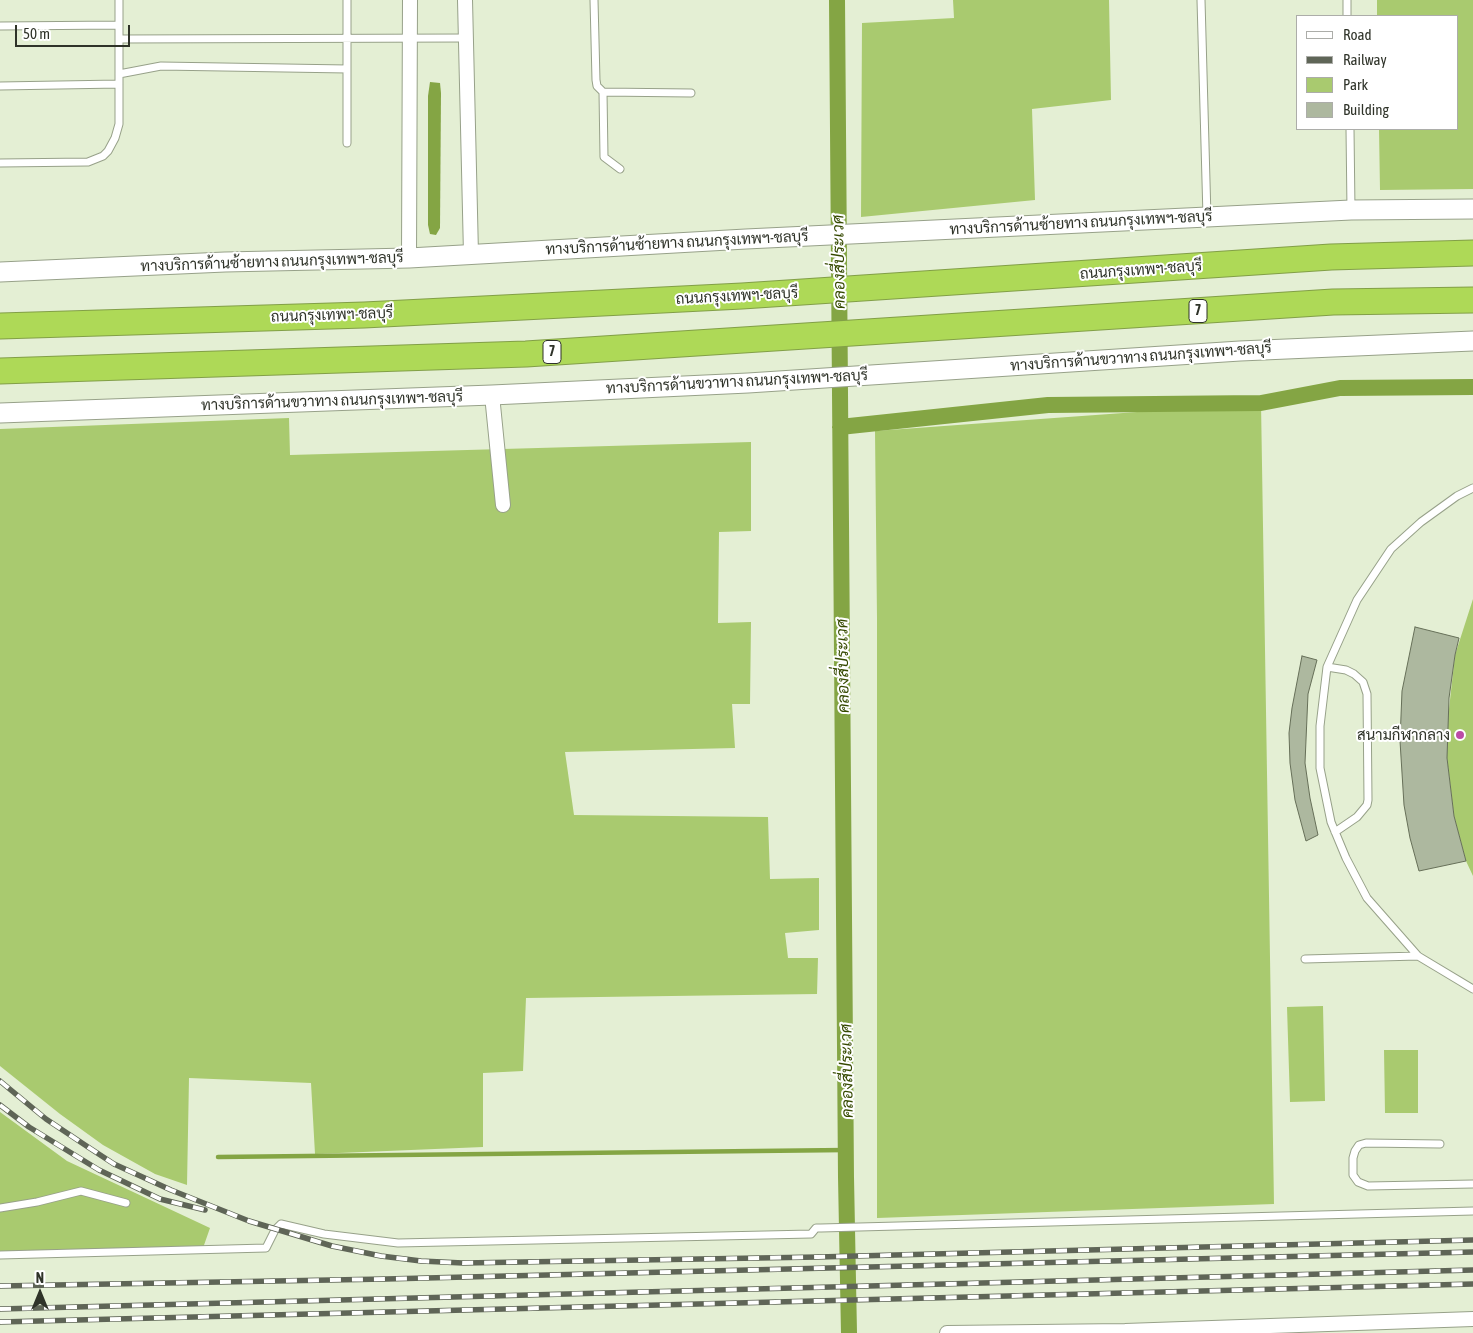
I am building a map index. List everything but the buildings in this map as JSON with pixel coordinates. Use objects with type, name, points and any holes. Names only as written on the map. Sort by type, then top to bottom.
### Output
[{"type":"highway","name":"ถนนกรุงเทพฯ-ชลบุรี","points":[[0,326],[364,315],[742,296],[1331,257],[1473,253]]},
{"type":"highway","name":"7","points":[[0,371],[526,354],[1333,302],[1473,300]]},
{"type":"main road","name":"ทางบริการด้านซ้ายทาง ถนนกรุงเทพฯ-ชลบุรี","points":[[0,272],[225,262],[409,258],[746,239],[1351,210],[1473,208]]},
{"type":"main road","name":"ทางบริการด้านขวาทาง ถนนกรุงเทพฯ-ชลบุรี","points":[[0,413],[226,406],[748,383],[1240,350],[1473,341]]},
{"type":"street","points":[[409,258],[410,0]]},
{"type":"street","points":[[465,0],[471,254]]},
{"type":"street","points":[[492,395],[503,505]]},
{"type":"street","points":[[950,1333],[1321,1329],[1473,1319]]},
{"type":"lane","points":[[0,162],[88,162],[103,156],[112,145],[118,130],[119,0]]},
{"type":"lane","points":[[347,0],[347,143]]},
{"type":"lane","points":[[594,0],[596,80],[597,86],[603,92],[604,158],[620,169]]},
{"type":"lane","points":[[1201,0],[1207,217]]},
{"type":"lane","points":[[1347,0],[1347,15]]},
{"type":"lane","points":[[0,26],[119,26]]},
{"type":"lane","points":[[119,39],[466,38]]},
{"type":"lane","points":[[119,74],[161,66],[347,69]]},
{"type":"lane","points":[[0,86],[119,84]]},
{"type":"lane","points":[[603,92],[691,93]]},
{"type":"lane","points":[[1350,130],[1351,210]]},
{"type":"lane","points":[[1473,488],[1458,496],[1421,522],[1391,549],[1357,600],[1327,667],[1320,726],[1320,768],[1331,822],[1346,858],[1367,898],[1418,956],[1473,990]]},
{"type":"lane","points":[[1327,667],[1346,670],[1354,674],[1363,682],[1367,694],[1367,805],[1357,818],[1335,832]]},
{"type":"lane","points":[[1305,959],[1418,956]]},
{"type":"lane","points":[[1440,1144],[1366,1143],[1359,1145],[1353,1158],[1354,1176],[1358,1182],[1368,1186],[1473,1184]]},
{"type":"lane","points":[[0,1208],[81,1192],[126,1203]]},
{"type":"lane","points":[[0,1255],[266,1248],[275,1230],[282,1224],[324,1234],[398,1243],[811,1234],[816,1228],[1473,1211]]},
{"type":"green space","points":[[953,0],[1109,0],[1111,100],[1032,109],[1035,200],[861,217],[862,23],[954,18]]},
{"type":"green space","points":[[1377,0],[1473,0],[1473,189],[1380,190],[1379,130],[1458,130],[1458,15],[1377,15]]},
{"type":"green space","points":[[1261,403],[1274,1204],[877,1218],[877,618],[875,431]]},
{"type":"green space","points":[[289,418],[290,455],[751,442],[751,531],[719,532],[718,623],[751,622],[750,704],[732,704],[735,748],[565,752],[574,815],[768,817],[770,879],[819,878],[819,930],[785,933],[788,958],[818,958],[817,994],[526,998],[523,1071],[483,1073],[483,1147],[315,1154],[311,1083],[189,1078],[187,1185],[155,1174],[103,1145],[60,1114],[0,1066],[0,429]]},
{"type":"green space","name":"สนามกีฬากลาง","points":[[1473,599],[1473,876],[1466,861],[1454,816],[1447,758],[1447,727],[1455,655]]},
{"type":"green space","points":[[1323,1006],[1325,1101],[1290,1102],[1287,1007]]},
{"type":"green space","points":[[1384,1050],[1418,1050],[1418,1113],[1385,1113]]},
{"type":"green space","points":[[0,1112],[67,1161],[210,1228],[203,1248],[0,1252]]},
{"type":"shaded area","points":[[430,82],[440,83],[441,93],[440,228],[436,235],[430,234],[428,225],[428,96]]},
{"type":"waterway","name":"คลองสี่ประเวศ","points":[[837,0],[846,1177],[849,1333]]},
{"type":"waterway","points":[[840,427],[1048,405],[1261,403],[1340,388],[1473,387]]},
{"type":"waterway","points":[[218,1157],[846,1150]]},
{"type":"railway","points":[[0,1081],[46,1119],[114,1164],[171,1190],[249,1221],[332,1246],[381,1256],[421,1261],[463,1263],[818,1257],[1473,1240]]},
{"type":"railway","points":[[0,1105],[29,1127],[99,1170],[160,1199],[205,1210]]},
{"type":"railway","points":[[0,1286],[386,1279],[1473,1252]]},
{"type":"railway","points":[[0,1309],[1473,1270]]},
{"type":"railway","points":[[0,1322],[1473,1284]]},
{"type":"place","name":"สนามกีฬากลาง","points":[[1460,735]]}]
